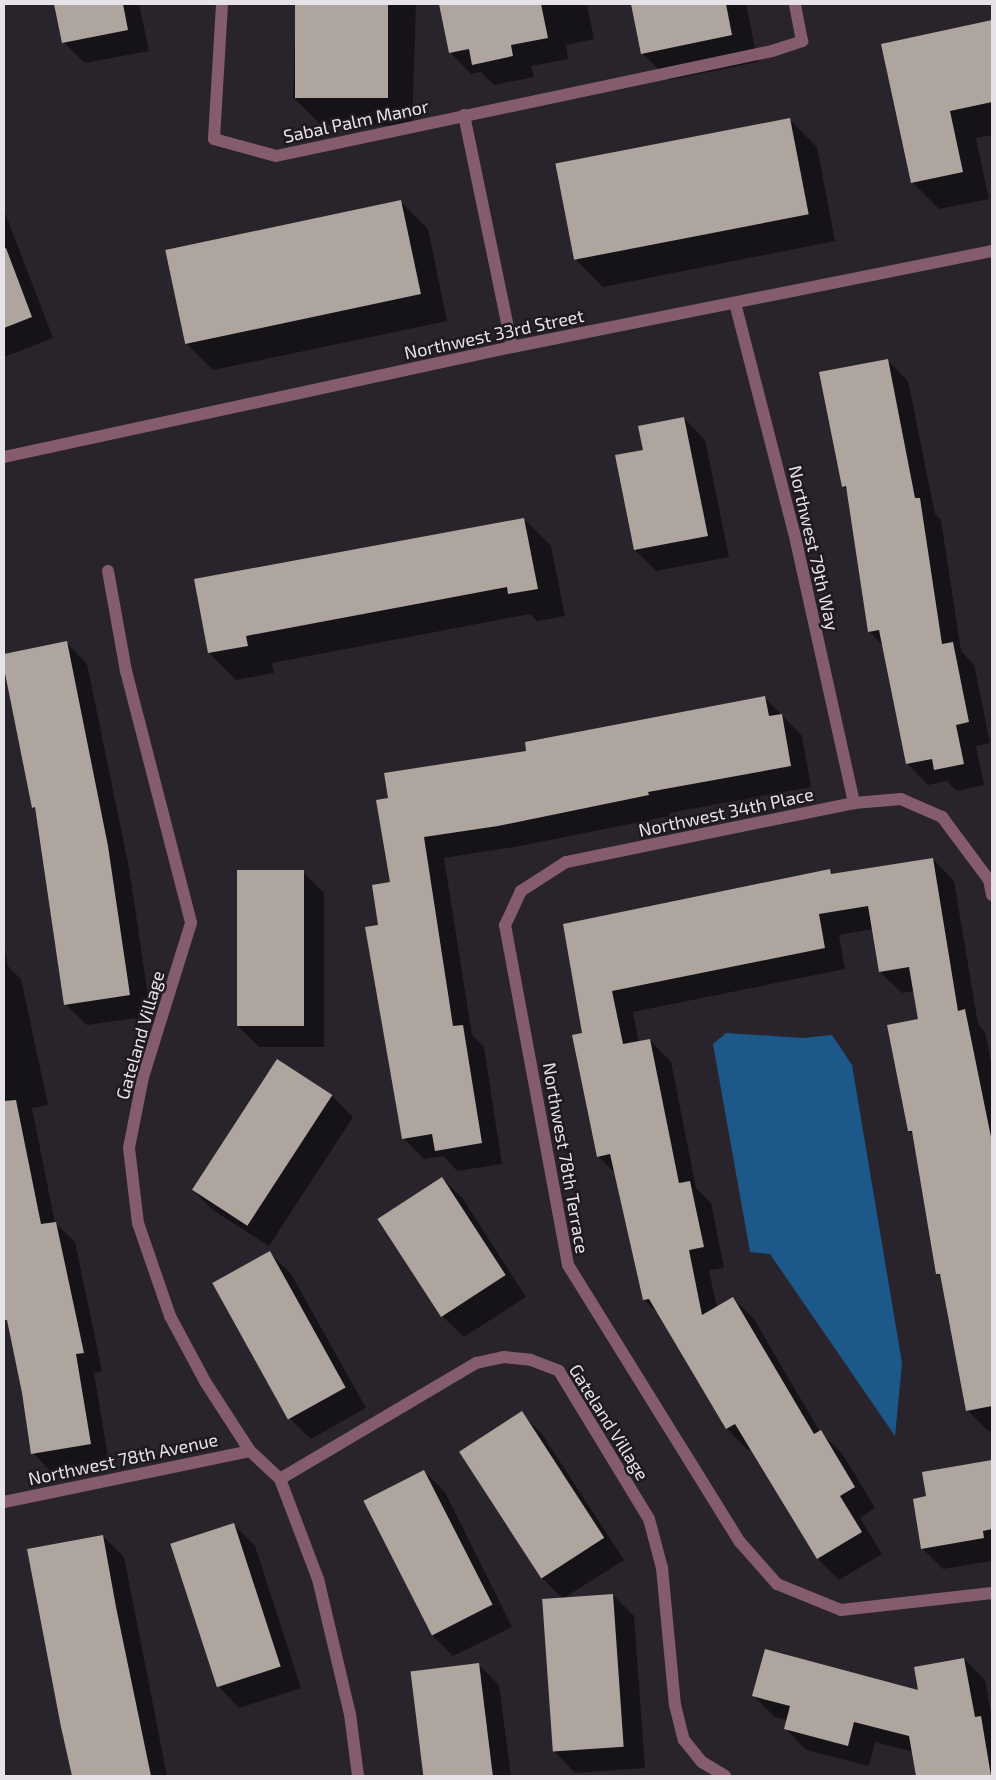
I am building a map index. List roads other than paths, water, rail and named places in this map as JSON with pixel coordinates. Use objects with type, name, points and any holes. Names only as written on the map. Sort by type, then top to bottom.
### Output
[{"type":"street","name":"Sabal Palm Manor","points":[[222,4],[214,139],[276,156],[464,115],[772,52],[802,41],[795,4]]},
{"type":"street","points":[[464,115],[512,347]]},
{"type":"street","name":"Northwest 33rd Street","points":[[4,457],[512,347],[992,251]]},
{"type":"street","name":"Northwest 79th Way","points":[[735,303],[794,532],[854,803]]},
{"type":"street","name":"Gateland Village","points":[[108,571],[126,671],[191,923],[143,1077],[129,1148],[138,1223],[170,1316],[206,1383],[250,1452],[280,1478],[318,1579],[350,1714],[358,1776]]},
{"type":"street","name":"Northwest 34th Place","points":[[521,891],[566,862],[854,803],[901,800],[942,818],[990,880],[992,895]]},
{"type":"street","name":"Northwest 78th Terrace","points":[[521,891],[505,925],[568,1265],[740,1542],[777,1584],[840,1610],[992,1593]]},
{"type":"street","name":"Gateland Village","points":[[280,1478],[476,1363],[504,1357],[531,1360],[559,1370],[649,1519],[662,1568],[675,1705],[684,1740],[702,1762],[725,1776]]},
{"type":"street","name":"Northwest 78th Avenue","points":[[4,1502],[250,1452]]},
{"type":"water","points":[[726,1033],[803,1038],[832,1035],[852,1065],[902,1363],[895,1436],[770,1254],[750,1252],[713,1044]]}]
